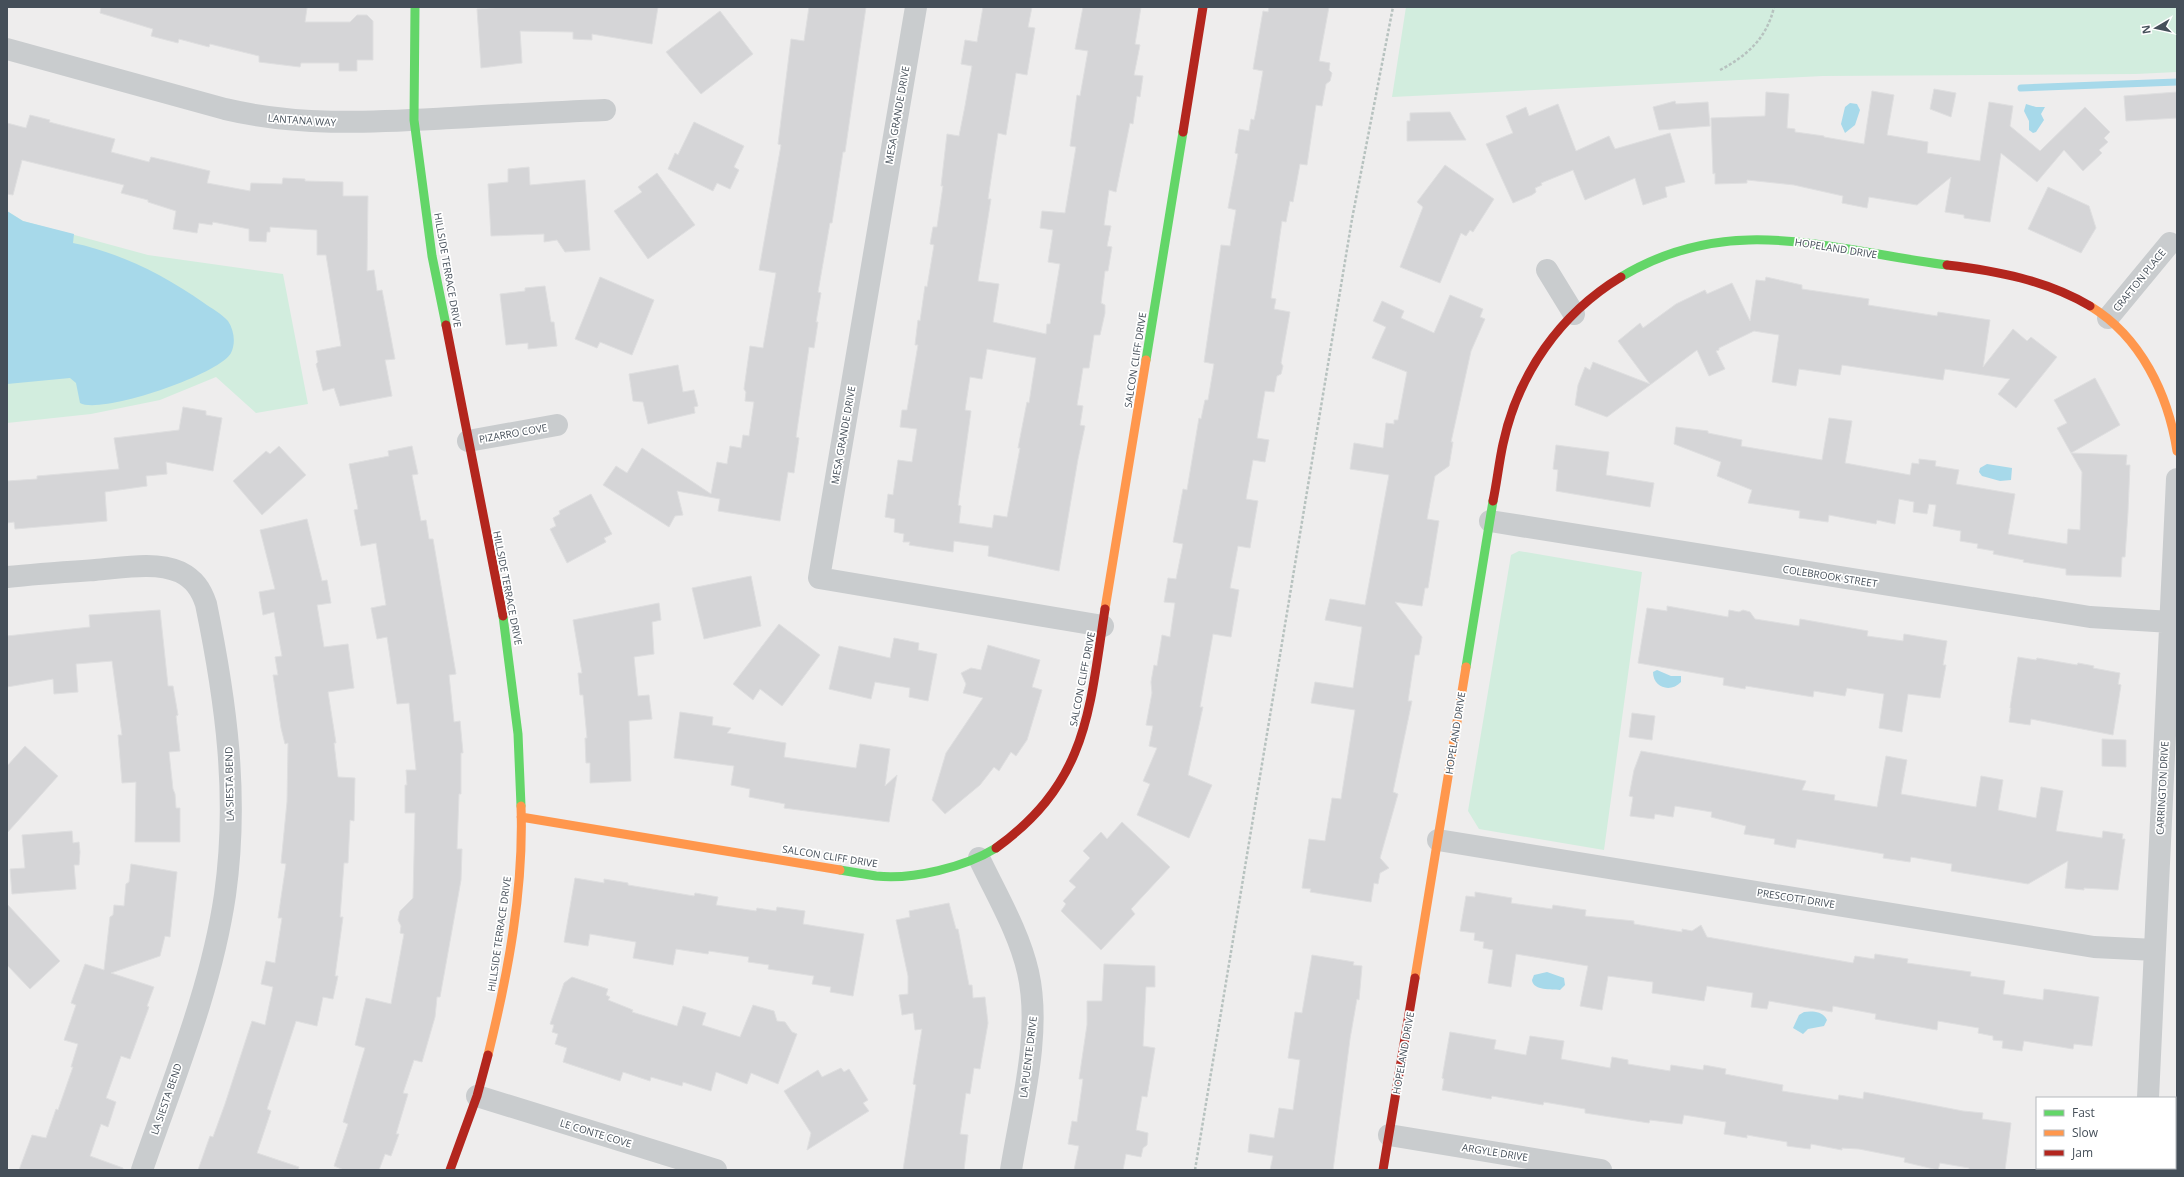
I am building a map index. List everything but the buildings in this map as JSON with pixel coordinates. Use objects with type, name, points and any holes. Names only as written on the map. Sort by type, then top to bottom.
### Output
[{"type":"street","name":"HILLSIDE TERRACE DRIVE","points":[[415,7],[414,120],[432,256],[507,635],[518,734],[521,817],[518,897],[511,945],[498,1013],[477,1096],[450,1170]]},
{"type":"street","name":"MESA GRANDE DRIVE","points":[[916,7],[819,578],[1103,626]]},
{"type":"street","name":"SALCON CLIFF DRIVE","points":[[521,817],[878,876],[945,868],[978,858],[1025,824],[1045,804],[1064,776],[1081,740],[1103,626],[1203,7]]},
{"type":"street","name":"LANTANA WAY","points":[[7,49],[257,117],[294,122],[329,123],[414,120],[605,110]]},
{"type":"street","name":"HOPELAND DRIVE","points":[[1383,1170],[1504,443],[1518,395],[1548,342],[1574,314],[1607,286],[1645,263],[1700,244],[1727,240],[1760,238],[1803,242],[2037,282],[2076,298],[2108,318]]},
{"type":"street","name":"CRAFTON PLACE","points":[[2108,318],[2170,243]]},
{"type":"street","points":[[1547,270],[1574,314]]},
{"type":"street","points":[[2108,318],[2132,345],[2152,375],[2167,407],[2177,451]]},
{"type":"street","name":"PIZARRO COVE","points":[[468,440],[557,425]]},
{"type":"street","name":"CARRINGTON DRIVE","points":[[2148,1097],[2177,479]]},
{"type":"street","name":"COLEBROOK STREET","points":[[1490,521],[2090,617],[2171,622]]},
{"type":"street","name":"LA SIESTA BEND","points":[[7,576],[143,567],[169,569],[180,572],[195,582],[201,590],[206,604],[224,693],[228,733],[231,819],[225,888],[218,933],[198,1007],[142,1170]]},
{"type":"street","name":"PRESCOTT DRIVE","points":[[1438,840],[2094,947],[2155,950]]},
{"type":"street","name":"LA PUENTE DRIVE","points":[[978,858],[1022,950],[1028,971],[1033,1003],[1030,1051],[1011,1170]]},
{"type":"street","name":"LE CONTE COVE","points":[[477,1096],[716,1170]]},
{"type":"street","name":"ARGYLE DRIVE","points":[[1389,1135],[1601,1170]]},
{"type":"path","points":[[1195,1170],[1352,219],[1393,7]]},
{"type":"path","points":[[1720,70],[1747,53],[1761,38],[1771,20],[1774,7]]},
{"type":"green space","points":[[1406,7],[2177,7],[2177,72],[2136,74],[1823,76],[1392,97]]},
{"type":"green space","points":[[7,211],[23,221],[148,255],[283,274],[308,404],[256,413],[216,377],[160,400],[91,414],[7,423]]},
{"type":"green space","points":[[1519,551],[1642,572],[1604,850],[1479,829],[1468,811],[1511,555]]},
{"type":"water","points":[[1850,103],[1857,104],[1860,110],[1855,125],[1845,133],[1841,124],[1845,107]]},
{"type":"water","points":[[2026,104],[2036,107],[2045,107],[2041,114],[2044,120],[2036,132],[2033,133],[2029,130],[2029,121],[2024,111]]},
{"type":"water","points":[[7,211],[23,221],[74,234],[73,243],[91,247],[142,266],[189,293],[228,321],[232,328],[234,337],[233,349],[231,353],[222,362],[183,382],[158,391],[110,403],[92,405],[80,403],[76,383],[70,378],[7,384]]},
{"type":"water","points":[[1987,464],[2012,468],[2011,480],[2000,481],[1982,476],[1979,472],[1980,468]]},
{"type":"water","points":[[1657,670],[1671,676],[1681,676],[1681,682],[1668,688],[1659,685],[1656,682],[1653,672]]},
{"type":"water","points":[[1547,972],[1564,978],[1565,985],[1560,990],[1543,989],[1533,984],[1532,980],[1534,975]]},
{"type":"water","points":[[1804,1012],[1814,1012],[1823,1015],[1827,1020],[1824,1026],[1808,1029],[1803,1034],[1793,1028],[1799,1015]]},
{"type":"waterway","points":[[2021,88],[2177,82]]},
{"type":"traffic: fast","points":[[415,7],[414,120],[432,256],[446,325]]},
{"type":"traffic: fast","points":[[1146,360],[1183,132]]},
{"type":"traffic: fast","points":[[1621,277],[1662,257],[1701,245],[1741,240],[1781,241],[1821,245],[1947,265]]},
{"type":"traffic: fast","points":[[1466,667],[1493,501]]},
{"type":"traffic: fast","points":[[503,616],[518,734],[521,806]]},
{"type":"traffic: fast","points":[[840,870],[891,877],[922,874],[938,871],[969,861],[996,848]]},
{"type":"traffic: slow","points":[[2090,306],[2108,319],[2138,350],[2159,388],[2167,409],[2177,451]]},
{"type":"traffic: slow","points":[[1105,609],[1146,360]]},
{"type":"traffic: slow","points":[[1415,978],[1466,667]]},
{"type":"traffic: slow","points":[[488,1055],[502,994],[513,931],[520,869],[521,806]]},
{"type":"traffic: slow","points":[[521,817],[840,870]]},
{"type":"traffic: jam","points":[[1183,132],[1203,7]]},
{"type":"traffic: jam","points":[[1947,265],[1984,270],[2039,283],[2056,289],[2090,306]]},
{"type":"traffic: jam","points":[[1493,501],[1503,444],[1510,418],[1519,394],[1531,370],[1545,348],[1579,309],[1599,292],[1621,277]]},
{"type":"traffic: jam","points":[[446,325],[503,616]]},
{"type":"traffic: jam","points":[[996,848],[1026,823],[1050,797],[1067,770],[1079,742],[1088,712],[1105,609]]},
{"type":"traffic: jam","points":[[1383,1170],[1415,978]]},
{"type":"traffic: jam","points":[[450,1170],[477,1096],[488,1055]]}]
